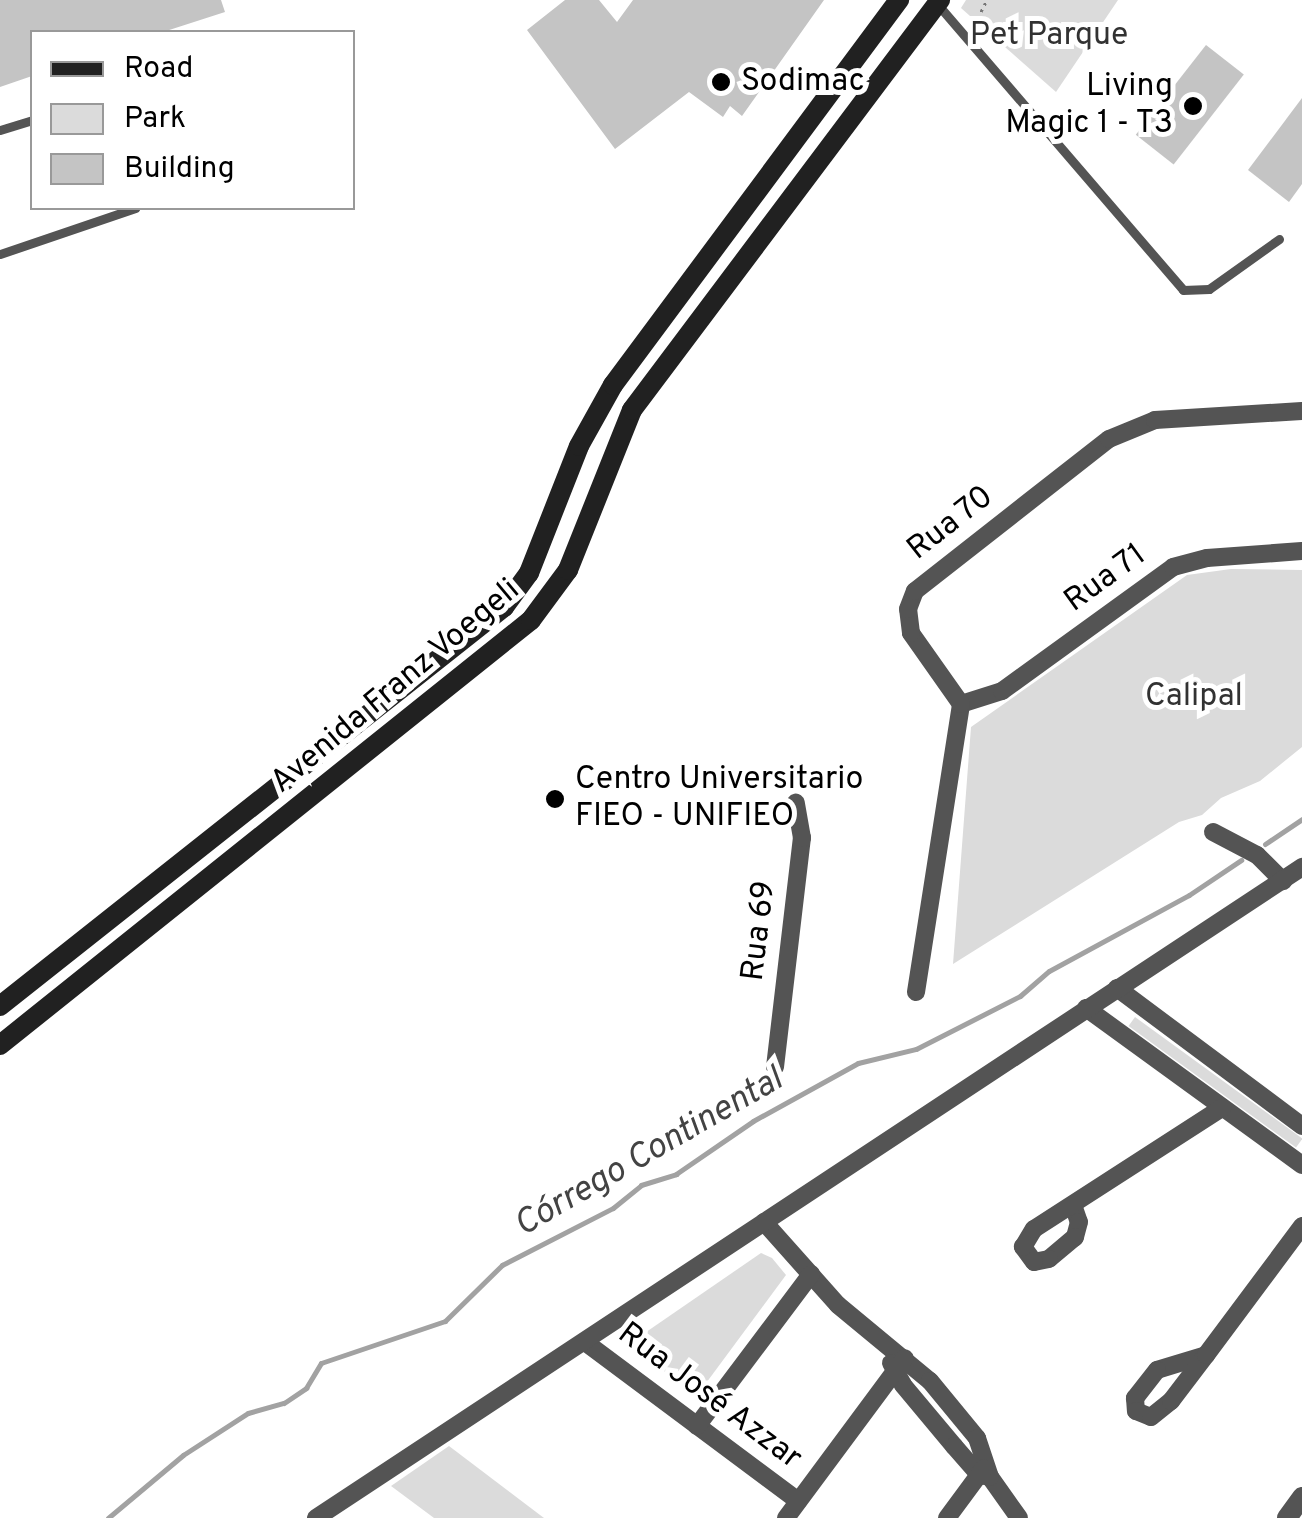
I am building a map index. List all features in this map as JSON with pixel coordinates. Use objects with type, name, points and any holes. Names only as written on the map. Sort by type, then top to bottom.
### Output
[{"type":"main road","name":"Avenida Franz Voegeli","points":[[0,1006],[484,626],[529,573],[598,408],[899,0]]},
{"type":"main road","name":"Avenida Franz Voegeli","points":[[0,1045],[511,640],[555,590],[574,557],[620,434],[674,352],[938,2]]},
{"type":"main road","points":[[674,352],[695,311],[691,281]]},
{"type":"main road","points":[[538,550],[556,559],[574,557]]},
{"type":"main road","points":[[529,573],[555,590]]},
{"type":"street","name":"Rua 70","points":[[961,704],[908,622],[910,600],[928,580],[1109,439],[1155,420],[1302,412]]},
{"type":"street","name":"Rua 71","points":[[961,704],[1002,691],[1173,568],[1207,558],[1302,550]]},
{"type":"street","points":[[916,992],[961,704]]},
{"type":"street","name":"Rua 69","points":[[775,1067],[802,838],[796,804]]},
{"type":"street","points":[[1213,832],[1257,855],[1283,882]]},
{"type":"street","points":[[316,1518],[1302,868]]},
{"type":"street","points":[[1117,988],[1302,1126]]},
{"type":"street","points":[[1086,1008],[1302,1166]]},
{"type":"street","points":[[1073,1205],[1222,1108]]},
{"type":"street","points":[[764,1222],[900,1366],[977,1438],[985,1472],[1019,1518]]},
{"type":"street","points":[[1206,1355],[1302,1226]]},
{"type":"street","points":[[698,1426],[810,1274]]},
{"type":"street","name":"Rua José Azzar","points":[[585,1342],[798,1501]]},
{"type":"street","points":[[786,1518],[900,1366]]},
{"type":"street","points":[[947,1518],[985,1472]]},
{"type":"street","points":[[1287,1518],[1302,1497]]},
{"type":"lane","points":[[938,2],[1183,290],[1209,289],[1279,239]]},
{"type":"lane","points":[[0,130],[30,121]]},
{"type":"lane","points":[[0,254],[129,210]]},
{"type":"path","points":[[968,40],[987,0]]},
{"type":"green space","name":"Pet Parque","points":[[966,0],[1118,0],[1056,92],[961,8]]},
{"type":"green space","name":"Calipal","points":[[1231,569],[1302,570],[1302,747],[1260,781],[1221,798],[1202,815],[1179,822],[953,964],[971,727],[1187,575]]},
{"type":"green space","points":[[1135,1017],[1302,1138],[1296,1148],[1129,1026]]},
{"type":"green space","points":[[761,1253],[772,1258],[786,1275],[698,1394],[633,1350],[636,1339]]},
{"type":"green space","points":[[449,1446],[544,1518],[434,1518],[391,1486]]},
{"type":"building","points":[[0,0],[221,0],[225,12],[169,30],[30,30],[30,77],[0,87]]},
{"type":"building","points":[[565,0],[599,0],[617,22],[633,0],[824,0],[742,116],[730,106],[723,117],[689,92],[615,149],[527,30]]},
{"type":"building","name":"Living Magic 1 - T3","points":[[1206,45],[1244,75],[1174,164],[1136,135]]},
{"type":"building","points":[[1302,98],[1302,184],[1289,202],[1248,170]]},
{"type":"waterway","name":"Córrego Continental","points":[[1265,844],[1302,819]]},
{"type":"waterway","name":"Córrego Continental","points":[[108,1518],[183,1455],[248,1413],[284,1403],[306,1388],[321,1363],[445,1321],[502,1265],[613,1208],[641,1185],[676,1174],[753,1121],[858,1063],[916,1049],[1020,996],[1049,971],[1189,895],[1241,860]]},
{"type":"place","name":"Sodimac","points":[[721,82]]},
{"type":"place","name":"Living Magic 1 - T3","points":[[1193,106]]},
{"type":"place","name":"Centro Universitario FIEO - UNIFIEO","points":[[555,799]]}]
